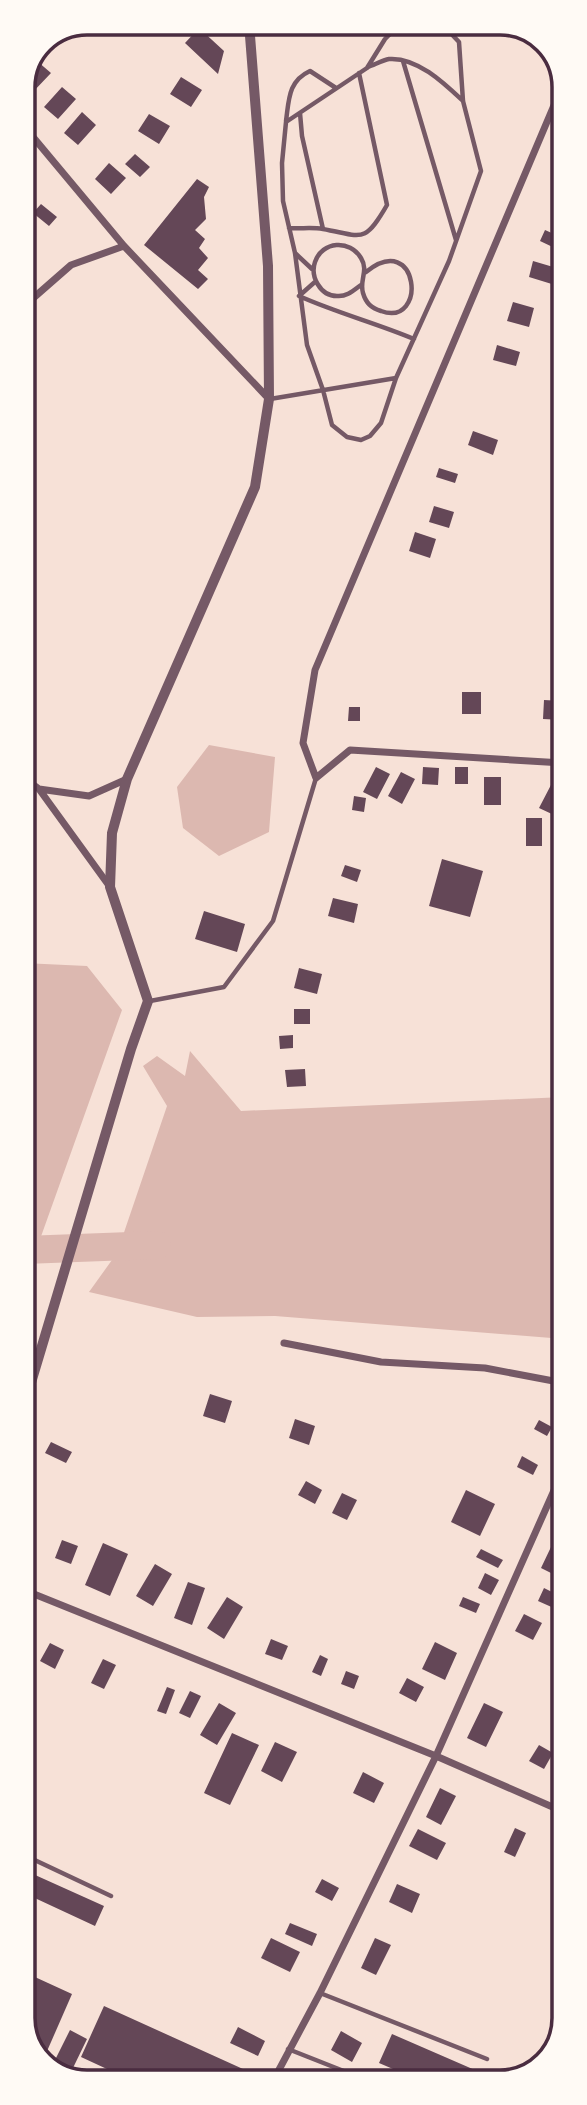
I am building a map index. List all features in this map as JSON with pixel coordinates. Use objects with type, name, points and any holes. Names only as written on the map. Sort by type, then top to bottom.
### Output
[{"type":"street","points":[[110,887],[112,833],[127,779],[255,487],[269,399],[268,266],[250,35]]},
{"type":"street","points":[[552,110],[315,670],[303,743],[316,778],[350,750],[552,762]]},
{"type":"street","points":[[35,139],[124,246],[269,399]]},
{"type":"street","points":[[35,296],[71,265],[124,246]]},
{"type":"street","points":[[39,789],[89,796],[127,779]]},
{"type":"street","points":[[35,786],[110,887],[148,1002],[131,1049],[35,1369]]},
{"type":"street","points":[[284,1343],[381,1362],[485,1368],[552,1381]]},
{"type":"street","points":[[278,2070],[320,1993],[436,1756],[552,1495]]},
{"type":"street","points":[[35,1594],[436,1756],[552,1807]]},
{"type":"lane","points":[[367,68],[389,35]]},
{"type":"lane","points":[[337,88],[310,71],[303,74],[290,89],[282,163],[283,201],[295,253],[307,345],[332,425],[347,437],[360,440],[370,436],[381,423],[396,377],[457,241],[481,171],[463,100],[459,43],[452,35]]},
{"type":"lane","points":[[286,122],[367,68],[388,59],[403,61],[430,74],[463,100]]},
{"type":"lane","points":[[403,61],[457,241]]},
{"type":"lane","points":[[289,228],[323,229],[352,236],[367,232],[387,205],[359,73]]},
{"type":"lane","points":[[300,113],[302,136],[323,229]]},
{"type":"lane","points":[[312,269],[317,255],[327,247],[340,244],[354,249],[362,259],[366,272]]},
{"type":"lane","points":[[295,253],[312,269],[323,292],[337,296],[350,294],[361,285],[366,272],[376,264],[388,261],[402,265],[410,275],[413,288],[408,302],[398,310],[386,313],[372,308],[364,298],[361,285]]},
{"type":"lane","points":[[299,296],[316,281]]},
{"type":"lane","points":[[299,296],[414,339]]},
{"type":"lane","points":[[269,399],[396,377]]},
{"type":"lane","points":[[148,1002],[224,987],[272,921],[316,778]]},
{"type":"lane","points":[[35,1860],[111,1896]]},
{"type":"lane","points":[[320,1993],[486,2059]]},
{"type":"lane","points":[[288,2049],[341,2070]]},
{"type":"shaded area","points":[[209,745],[275,757],[269,832],[219,856],[183,828],[177,787]]},
{"type":"shaded area","points":[[35,964],[87,966],[122,1010],[35,1253]]},
{"type":"shaded area","points":[[190,1051],[241,1111],[552,1098],[552,1338],[275,1316],[197,1317],[89,1292],[117,1253],[167,1106],[143,1066],[157,1056],[185,1076]]},
{"type":"building","points":[[192,35],[207,35],[224,51],[218,74],[185,43]]},
{"type":"building","points":[[41,64],[51,73],[35,90]]},
{"type":"building","points":[[181,77],[202,90],[191,107],[170,94]]},
{"type":"building","points":[[62,87],[76,99],[58,119],[44,107]]},
{"type":"building","points":[[82,112],[96,125],[78,145],[64,133]]},
{"type":"building","points":[[149,114],[170,126],[159,144],[138,131]]},
{"type":"building","points":[[135,154],[150,167],[140,177],[125,164]]},
{"type":"building","points":[[109,163],[126,178],[111,194],[95,179]]},
{"type":"building","points":[[197,179],[209,187],[204,197],[206,219],[195,230],[205,239],[199,248],[208,258],[198,270],[208,279],[198,289],[144,245]]},
{"type":"building","points":[[41,204],[57,217],[49,226],[35,215]]},
{"type":"building","points":[[545,230],[552,233],[552,247],[540,241]]},
{"type":"building","points":[[533,261],[552,267],[552,284],[529,277]]},
{"type":"building","points":[[513,302],[534,308],[529,327],[507,321]]},
{"type":"building","points":[[497,345],[520,352],[516,366],[493,360]]},
{"type":"building","points":[[473,431],[498,440],[493,455],[468,445]]},
{"type":"building","points":[[439,468],[458,474],[455,483],[436,477]]},
{"type":"building","points":[[434,506],[454,512],[449,528],[429,522]]},
{"type":"building","points":[[415,532],[436,539],[430,558],[409,551]]},
{"type":"building","points":[[462,692],[481,692],[481,714],[462,714]]},
{"type":"building","points":[[544,700],[552,700],[552,719],[543,719]]},
{"type":"building","points":[[349,707],[360,707],[360,721],[348,721]]},
{"type":"building","points":[[376,767],[390,774],[377,799],[363,792]]},
{"type":"building","points":[[423,767],[439,768],[438,785],[422,784]]},
{"type":"building","points":[[455,767],[468,767],[468,784],[455,784]]},
{"type":"building","points":[[401,772],[415,779],[402,804],[388,796]]},
{"type":"building","points":[[484,777],[501,777],[501,805],[484,805]]},
{"type":"building","points":[[552,783],[552,814],[539,808]]},
{"type":"building","points":[[354,796],[366,798],[364,812],[352,810]]},
{"type":"building","points":[[526,818],[542,818],[542,846],[526,846]]},
{"type":"building","points":[[442,859],[483,871],[470,917],[429,906]]},
{"type":"building","points":[[345,865],[361,870],[357,882],[341,876]]},
{"type":"building","points":[[333,898],[358,904],[354,923],[328,916]]},
{"type":"building","points":[[204,911],[245,924],[237,952],[195,939]]},
{"type":"building","points":[[299,968],[322,974],[317,994],[294,988]]},
{"type":"building","points":[[294,1009],[310,1009],[310,1024],[294,1024]]},
{"type":"building","points":[[293,1035],[293,1048],[280,1049],[279,1036]]},
{"type":"building","points":[[305,1069],[306,1086],[287,1087],[285,1070]]},
{"type":"building","points":[[210,1394],[232,1401],[225,1423],[203,1416]]},
{"type":"building","points":[[295,1419],[315,1426],[309,1445],[289,1438]]},
{"type":"building","points":[[539,1420],[552,1427],[547,1436],[534,1429]]},
{"type":"building","points":[[51,1442],[72,1452],[66,1463],[45,1453]]},
{"type":"building","points":[[522,1456],[538,1465],[533,1475],[517,1467]]},
{"type":"building","points":[[306,1481],[322,1490],[315,1504],[298,1495]]},
{"type":"building","points":[[466,1490],[495,1504],[480,1536],[451,1522]]},
{"type":"building","points":[[342,1493],[357,1500],[347,1520],[332,1513]]},
{"type":"building","points":[[62,1540],[78,1546],[71,1564],[55,1558]]},
{"type":"building","points":[[103,1543],[128,1554],[110,1596],[85,1585]]},
{"type":"building","points":[[551,1547],[552,1547],[552,1574],[541,1568]]},
{"type":"building","points":[[481,1549],[503,1560],[498,1568],[476,1557]]},
{"type":"building","points":[[155,1564],[172,1574],[153,1606],[136,1596]]},
{"type":"building","points":[[485,1573],[499,1580],[491,1595],[478,1588]]},
{"type":"building","points":[[188,1582],[205,1588],[192,1625],[174,1618]]},
{"type":"building","points":[[544,1588],[552,1592],[552,1607],[538,1601]]},
{"type":"building","points":[[227,1597],[243,1607],[224,1639],[207,1628]]},
{"type":"building","points":[[463,1597],[480,1604],[476,1613],[459,1606]]},
{"type":"building","points":[[524,1614],[542,1623],[533,1640],[515,1631]]},
{"type":"building","points":[[271,1639],[288,1646],[282,1660],[265,1654]]},
{"type":"building","points":[[435,1642],[457,1653],[445,1680],[422,1669]]},
{"type":"building","points":[[50,1643],[64,1650],[55,1669],[40,1661]]},
{"type":"building","points":[[320,1655],[328,1659],[321,1676],[312,1672]]},
{"type":"building","points":[[103,1659],[116,1665],[104,1689],[91,1683]]},
{"type":"building","points":[[346,1671],[359,1676],[354,1689],[341,1684]]},
{"type":"building","points":[[407,1678],[424,1687],[416,1702],[399,1693]]},
{"type":"building","points":[[167,1687],[175,1690],[166,1714],[157,1711]]},
{"type":"building","points":[[190,1691],[201,1696],[190,1718],[179,1713]]},
{"type":"building","points":[[219,1703],[236,1713],[217,1745],[200,1735]]},
{"type":"building","points":[[484,1703],[503,1712],[486,1747],[467,1738]]},
{"type":"building","points":[[232,1733],[259,1745],[230,1805],[204,1793]]},
{"type":"building","points":[[275,1742],[297,1752],[282,1782],[261,1771]]},
{"type":"building","points":[[539,1745],[552,1752],[544,1769],[529,1761]]},
{"type":"building","points":[[363,1772],[384,1783],[374,1803],[353,1793]]},
{"type":"building","points":[[440,1788],[456,1796],[441,1825],[426,1817]]},
{"type":"building","points":[[515,1828],[526,1833],[515,1857],[504,1852]]},
{"type":"building","points":[[418,1829],[446,1843],[437,1860],[409,1846]]},
{"type":"building","points":[[35,1875],[104,1906],[95,1926],[35,1898]]},
{"type":"building","points":[[322,1879],[339,1888],[332,1901],[315,1892]]},
{"type":"building","points":[[397,1884],[420,1894],[412,1913],[389,1902]]},
{"type":"building","points":[[290,1923],[317,1934],[312,1946],[285,1934]]},
{"type":"building","points":[[271,1938],[300,1952],[290,1972],[261,1958]]},
{"type":"building","points":[[375,1938],[391,1945],[376,1975],[361,1968]]},
{"type":"building","points":[[35,1977],[72,1994],[47,2051],[36,2028]]},
{"type":"building","points":[[104,2006],[243,2069],[109,2070],[81,2057]]},
{"type":"building","points":[[238,2027],[265,2041],[258,2056],[230,2043]]},
{"type":"building","points":[[70,2030],[87,2039],[73,2068],[56,2059]]},
{"type":"building","points":[[341,2031],[362,2043],[352,2062],[331,2050]]},
{"type":"building","points":[[392,2034],[475,2070],[395,2070],[379,2063]]},
{"type":"waterway","points":[[35,1250],[157,1245]]}]
